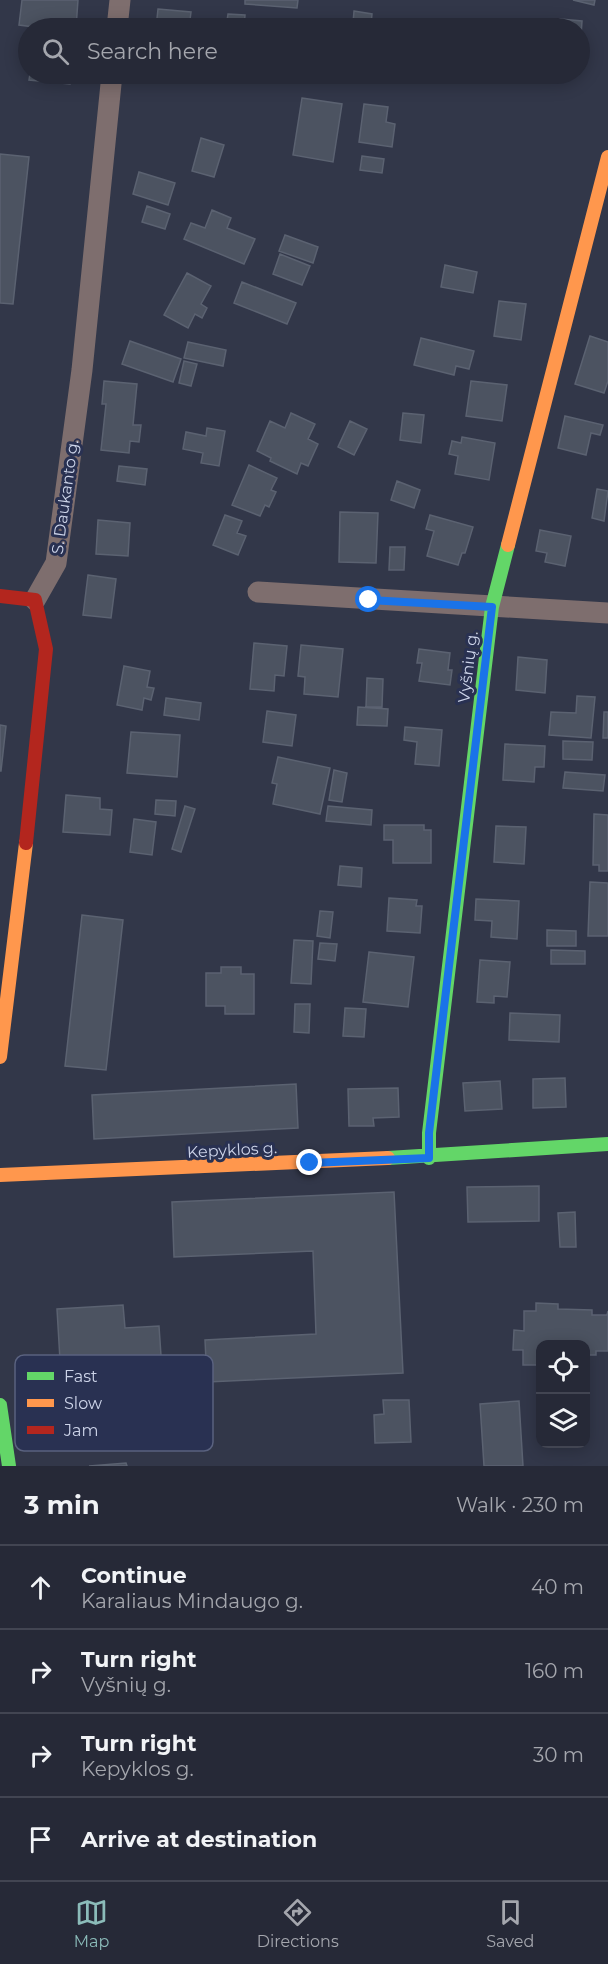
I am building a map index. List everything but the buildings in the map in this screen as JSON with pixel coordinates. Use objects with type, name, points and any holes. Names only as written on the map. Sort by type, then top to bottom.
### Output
[{"type":"street","points":[[118,18],[120,0]]},
{"type":"street","name":"S. Daukanto g.","points":[[35,600],[56,563],[82,370],[111,84]]},
{"type":"street","name":"Vyšnių g.","points":[[429,1158],[429,1133],[492,607],[608,157]]},
{"type":"street","points":[[258,592],[608,613]]},
{"type":"street","points":[[0,596],[35,600],[46,649],[28,827],[0,1057]]},
{"type":"street","name":"Kepyklos g.","points":[[0,1175],[124,1172],[429,1158],[608,1144]]},
{"type":"street","points":[[0,1405],[9,1466]]},
{"type":"traffic: fast","points":[[429,1158],[429,1133],[492,607],[508,545]]},
{"type":"traffic: fast","points":[[388,1158],[608,1144]]},
{"type":"traffic: fast","points":[[0,1405],[9,1466]]},
{"type":"traffic: slow","points":[[508,545],[608,157]]},
{"type":"traffic: slow","points":[[0,1057],[26,843]]},
{"type":"traffic: slow","points":[[0,1175],[388,1158]]},
{"type":"traffic: jam","points":[[0,596],[35,600],[46,649],[26,843]]},
{"type":"route","points":[[310,1163],[429,1158],[429,1133],[492,607],[369,600]]}]
